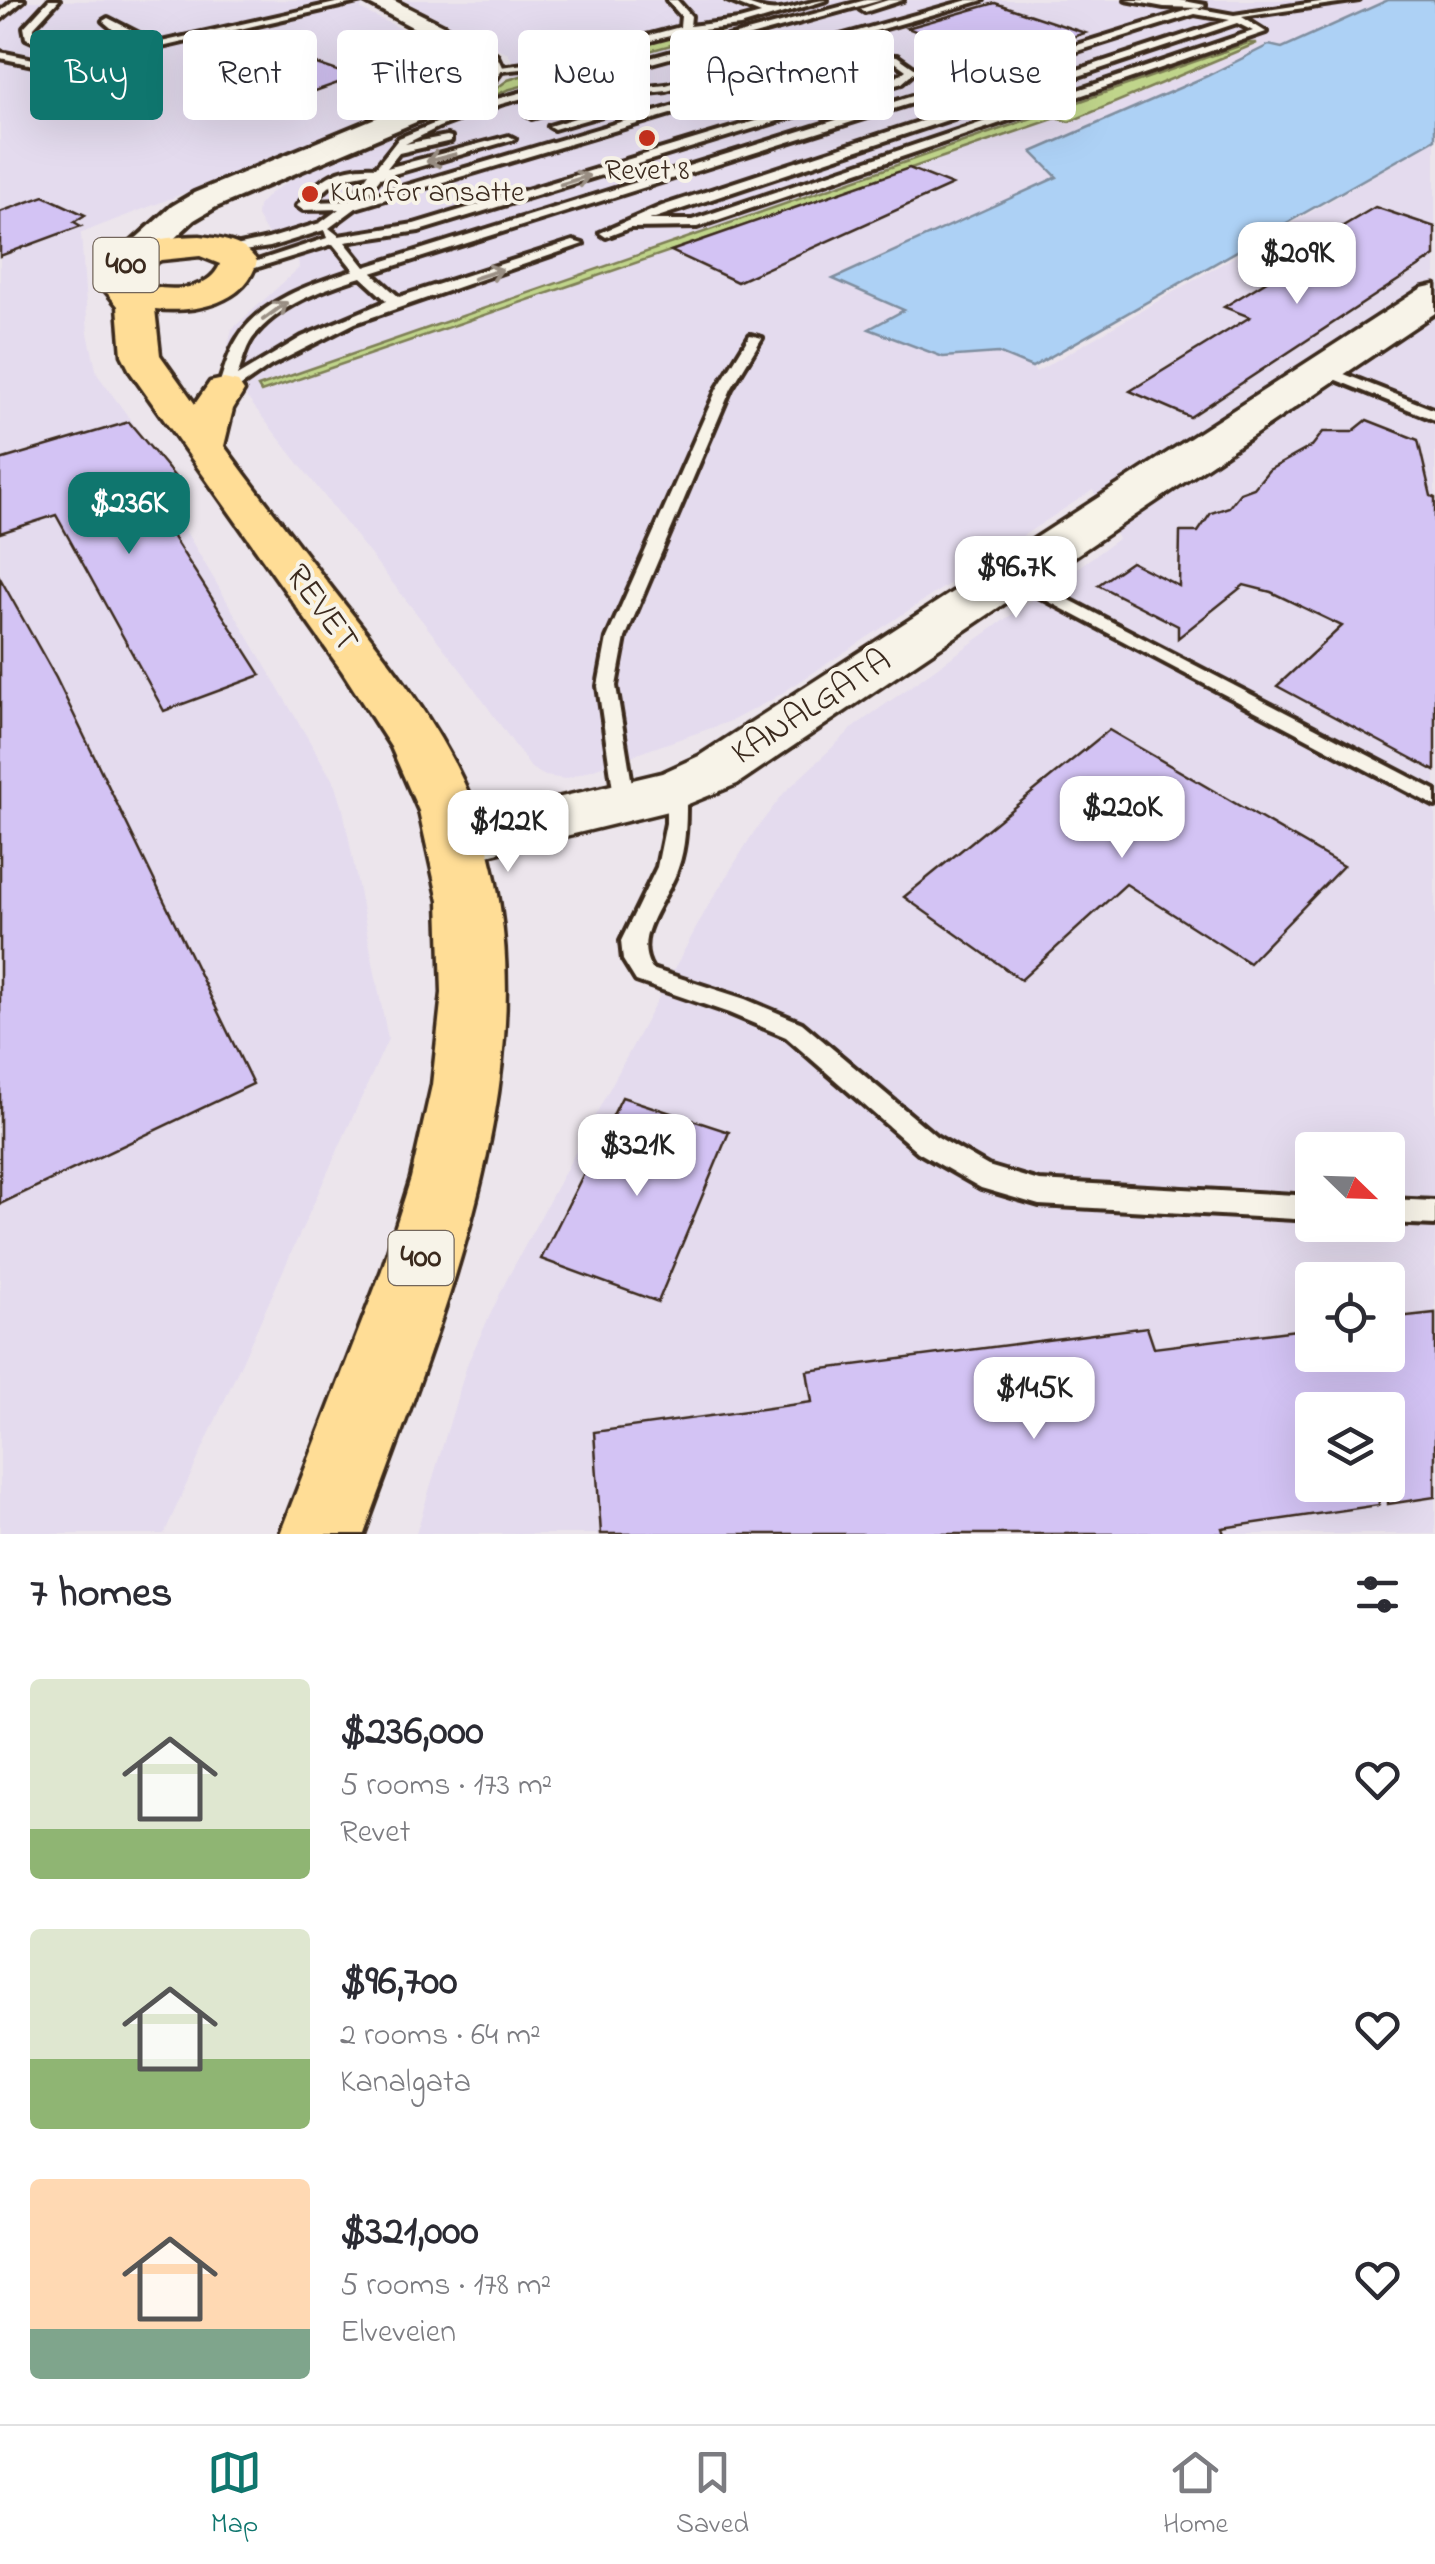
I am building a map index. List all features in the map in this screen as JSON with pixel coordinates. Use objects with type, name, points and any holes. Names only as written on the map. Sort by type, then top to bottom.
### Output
[{"type":"highway","name":"400","points":[[156,252],[218,264],[161,300],[124,279],[156,252]]},
{"type":"highway","name":"400","points":[[165,388],[162,353],[167,338],[218,264]]},
{"type":"highway","name":"REVET","points":[[124,279],[139,312],[140,355],[421,753],[447,812],[454,842]]},
{"type":"highway","points":[[203,446],[212,410],[224,391]]},
{"type":"highway","name":"400","points":[[322,1534],[427,1240],[455,1149],[466,1093],[475,971],[470,918],[454,842]]},
{"type":"main road","name":"KANALGATA","points":[[454,842],[650,796],[774,736],[1435,296]]},
{"type":"street","points":[[374,0],[434,30]]},
{"type":"street","points":[[124,279],[183,213],[239,184],[395,120]]},
{"type":"street","points":[[218,264],[194,227],[216,198],[239,184]]},
{"type":"lane","points":[[0,17],[19,0]]},
{"type":"lane","points":[[30,36],[28,27],[54,0]]},
{"type":"lane","points":[[163,45],[361,0]]},
{"type":"lane","points":[[672,0],[686,16],[685,29]]},
{"type":"lane","points":[[732,0],[770,14]]},
{"type":"lane","points":[[498,68],[555,63],[685,29],[822,0]]},
{"type":"lane","points":[[218,264],[324,226],[352,205],[393,150],[414,133],[498,102],[877,0]]},
{"type":"lane","points":[[825,30],[932,0]]},
{"type":"lane","points":[[830,30],[944,0]]},
{"type":"lane","points":[[835,30],[955,0]]},
{"type":"lane","points":[[857,30],[966,0]]},
{"type":"lane","points":[[650,90],[978,0]]},
{"type":"lane","points":[[557,121],[993,0]]},
{"type":"lane","points":[[630,224],[700,228],[1268,34],[1195,1],[1130,0]]},
{"type":"lane","points":[[1153,0],[1287,8]]},
{"type":"lane","points":[[1076,64],[1218,18],[1354,0]]},
{"type":"lane","points":[[177,29],[292,2]]},
{"type":"lane","points":[[812,30],[903,2]]},
{"type":"lane","points":[[224,391],[244,339],[267,316],[315,287],[361,270],[593,202],[1195,11],[1236,18],[1246,27],[680,217],[630,224],[606,233]]},
{"type":"lane","points":[[1076,55],[1202,14],[1236,18]]},
{"type":"lane","points":[[108,21],[119,30]]},
{"type":"lane","points":[[1106,44],[1124,46]]},
{"type":"lane","points":[[0,56],[30,62]]},
{"type":"lane","points":[[894,60],[912,70],[894,81]]},
{"type":"lane","points":[[593,202],[642,196],[914,109]]},
{"type":"lane","points":[[393,150],[434,130],[518,110]]},
{"type":"lane","points":[[509,139],[375,173],[353,169],[322,181],[303,206],[352,205],[670,110]]},
{"type":"lane","points":[[665,192],[914,110]]},
{"type":"lane","points":[[630,224],[652,202],[914,117]]},
{"type":"lane","points":[[218,264],[334,238],[414,228],[758,120]]},
{"type":"lane","points":[[393,150],[447,139]]},
{"type":"lane","points":[[630,224],[642,196]]},
{"type":"lane","points":[[630,224],[634,209]]},
{"type":"lane","points":[[324,226],[361,270],[398,303]]},
{"type":"lane","points":[[224,391],[250,371],[330,326],[578,244]]},
{"type":"lane","points":[[756,338],[724,389],[616,638],[607,686],[650,796],[676,822],[668,867],[632,941],[634,960],[644,975],[794,1030],[927,1144],[981,1176],[1039,1193],[1295,1207]]},
{"type":"lane","points":[[1324,370],[1435,414]]},
{"type":"lane","points":[[1014,576],[1435,799]]},
{"type":"lane","points":[[1405,1212],[1435,1213]]},
{"type":"shaded area","points":[[356,0],[362,4],[361,10],[404,30],[337,30],[337,120],[375,120],[81,233],[88,333],[97,374],[188,498],[175,513],[336,786],[388,1039],[164,1534],[0,1534],[0,1]]},
{"type":"shaded area","points":[[402,0],[1388,0],[1282,48],[1269,45],[1033,151],[1058,177],[905,310],[870,329],[998,353],[1036,372],[1435,140],[1435,1534],[416,1534],[468,1362],[506,1281],[708,906],[754,832],[784,793],[855,726],[1118,539],[1093,490],[773,699],[731,721],[565,779],[545,776],[531,768],[464,674],[223,367],[232,329],[299,268],[298,258],[266,232],[257,216],[258,206],[269,194],[295,177],[429,120],[498,120],[498,87],[514,74],[515,64],[498,48],[498,30],[461,30]]},
{"type":"green space","points":[[669,37],[670,45],[650,51],[650,42]]},
{"type":"green space","points":[[1248,43],[1257,43],[1076,119],[1076,103]]},
{"type":"green space","points":[[518,77],[518,87],[498,94],[498,87]]},
{"type":"green space","points":[[1026,120],[1050,120],[261,392],[258,387]]},
{"type":"water","points":[[1388,0],[1435,0],[1435,139],[1032,367],[998,353],[943,357],[869,329],[904,310],[833,279],[1057,177],[1032,152],[1269,45],[1282,48]]},
{"type":"building","points":[[995,3],[1076,30],[914,31],[907,28]]},
{"type":"building","points":[[317,64],[337,71],[337,83],[317,90]]},
{"type":"building","points":[[909,168],[952,185],[737,282],[671,251]]},
{"type":"building","points":[[44,196],[85,215],[74,222],[81,226],[0,256],[0,212]]},
{"type":"building","points":[[1375,207],[1435,227],[1435,256],[1190,417],[1130,391],[1250,317],[1224,307],[1331,242],[1321,239]]},
{"type":"building","points":[[1367,420],[1418,440],[1431,496],[1435,498],[1435,771],[1277,686],[1342,626],[1271,592],[1244,585],[1178,638],[1178,626],[1098,585],[1131,562],[1179,586],[1180,532],[1198,532],[1211,513],[1229,507],[1240,493],[1254,488],[1269,470],[1312,446],[1323,432],[1352,432]]},
{"type":"building","points":[[129,422],[175,477],[141,487],[261,675],[164,711],[56,515],[0,533],[0,460]]},
{"type":"building","points":[[0,578],[56,678],[253,1084],[0,1204]]},
{"type":"building","points":[[1109,730],[1343,866],[1249,963],[1126,884],[1021,980],[904,897]]},
{"type":"building","points":[[622,1097],[729,1132],[658,1302],[541,1259]]},
{"type":"building","points":[[1435,1313],[1435,1497],[1405,1501],[1405,1392],[1295,1392],[1295,1502],[1379,1505],[1222,1528],[1224,1534],[601,1534],[594,1432],[812,1402],[807,1371],[1147,1327],[1154,1348],[1295,1330],[1295,1372],[1405,1372],[1405,1316]]},
{"type":"place","name":"Revet 8","points":[[647,138]]},
{"type":"place","name":"Kun for ansatte","points":[[310,194]]}]
